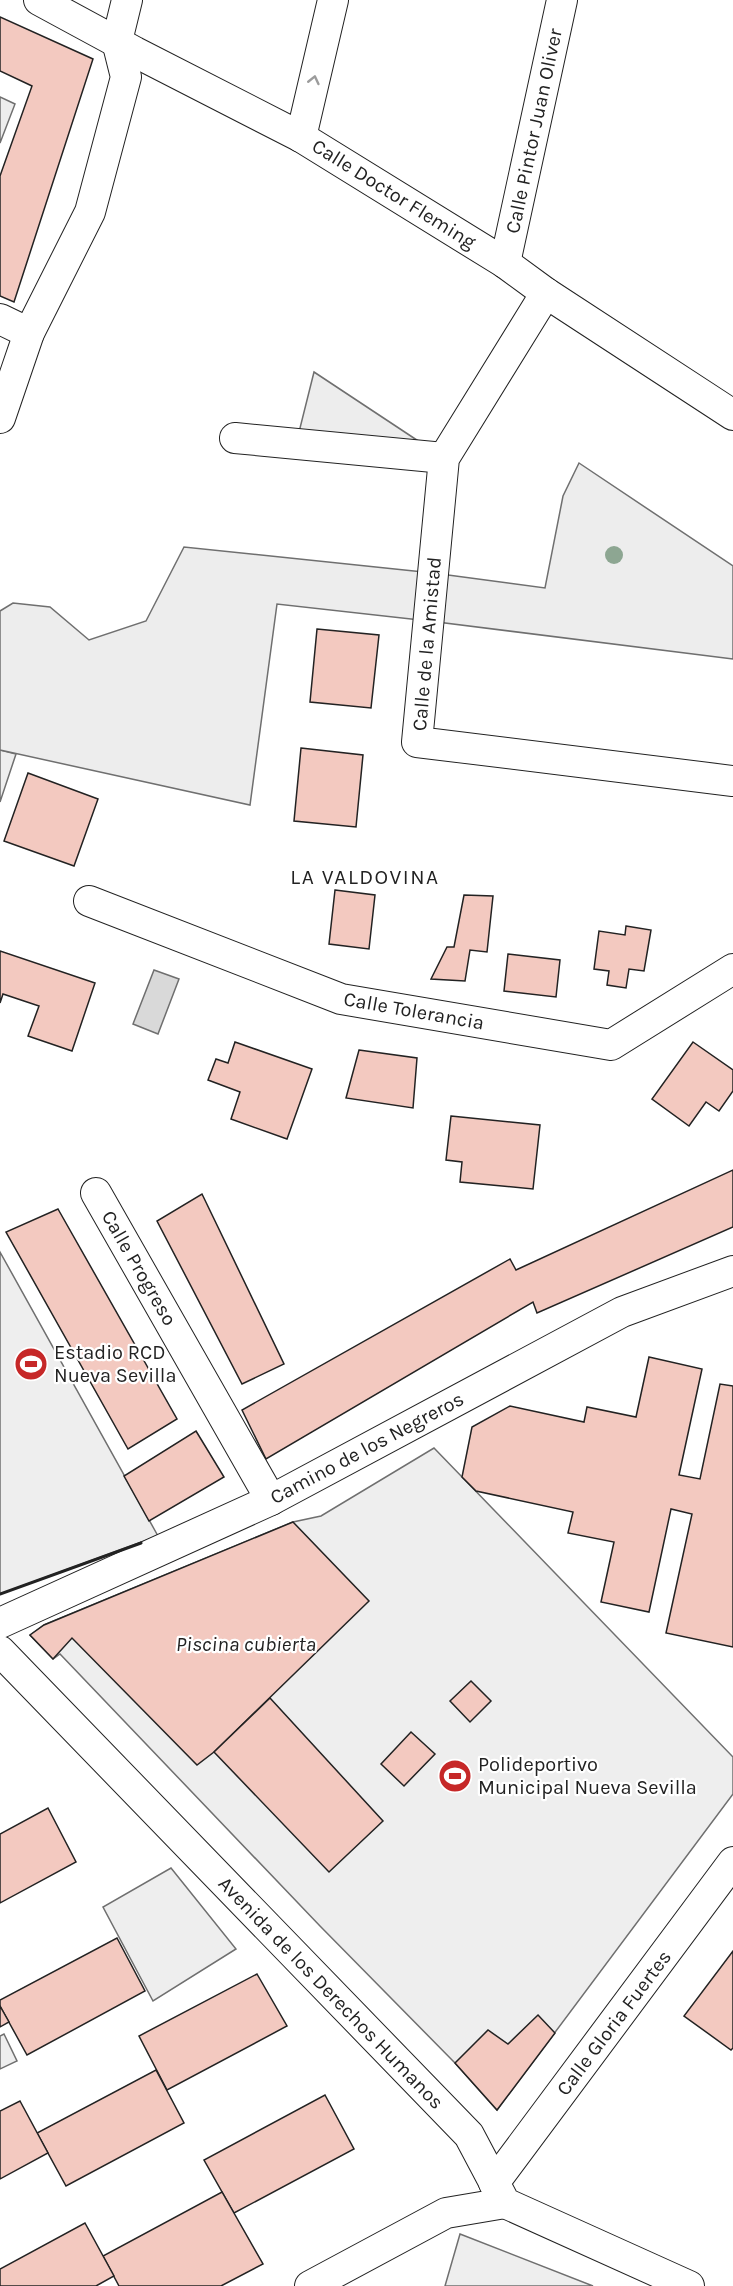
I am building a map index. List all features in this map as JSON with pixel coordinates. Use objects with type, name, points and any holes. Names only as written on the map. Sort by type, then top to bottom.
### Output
[{"type":"street","name":"Calle Doctor Fleming","points":[[39,0],[301,137],[505,263],[546,293],[733,415]]},
{"type":"street","points":[[0,418],[28,333],[90,212],[126,77],[117,41],[127,0]]},
{"type":"street","points":[[301,137],[333,0]]},
{"type":"street","name":"Calle Pintor Juan Oliver","points":[[505,263],[562,0]]},
{"type":"street","name":"Calle de la Amistad","points":[[546,293],[444,458],[417,742],[733,781]]},
{"type":"street","points":[[0,319],[28,333]]},
{"type":"street","points":[[235,438],[444,458]]},
{"type":"street","name":"Calle Tolerancia","points":[[89,901],[341,999],[611,1045],[733,969]]},
{"type":"street","name":"Calle Progreso","points":[[96,1193],[271,1500]]},
{"type":"street","name":"Camino de los Negreros","points":[[0,1623],[271,1500],[622,1312],[733,1271]]},
{"type":"street","name":"Avenida de los Derechos Humanos","points":[[0,1651],[469,2135],[500,2193]]},
{"type":"street","name":"Calle Gloria Fuertes","points":[[500,2193],[733,1862]]},
{"type":"street","points":[[310,2286],[446,2213],[500,2193],[689,2286]]},
{"type":"shaded area","points":[[0,97],[15,104],[0,143]]},
{"type":"shaded area","points":[[314,372],[444,458],[296,444]]},
{"type":"shaded area","points":[[579,463],[733,566],[733,659],[277,604],[250,805],[0,750],[0,611],[13,603],[50,607],[89,640],[146,621],[184,547],[433,573],[545,588],[563,496]]},
{"type":"shaded area","points":[[0,750],[16,754],[0,802]]},
{"type":"shaded area","points":[[154,970],[179,979],[158,1034],[133,1024]]},
{"type":"shaded area","name":"Estadio RCD Nueva Sevilla","points":[[0,1252],[158,1536],[0,1594]]},
{"type":"shaded area","name":"Polideportivo Municipal Nueva Sevilla","points":[[434,1448],[733,1757],[733,1794],[497,2110],[455,2063],[320,1926],[60,1654],[53,1659],[30,1635],[44,1625],[293,1522],[321,1516]]},
{"type":"shaded area","points":[[171,1868],[236,1949],[153,2001],[103,1907]]},
{"type":"shaded area","points":[[4,2034],[17,2061],[0,2069],[0,2036]]},
{"type":"shaded area","points":[[460,2234],[593,2286],[445,2286]]},
{"type":"building","points":[[0,17],[93,59],[14,302],[0,296],[0,176],[32,86],[0,71]]},
{"type":"building","points":[[317,629],[379,635],[371,708],[310,702]]},
{"type":"building","points":[[301,748],[363,755],[356,827],[294,821]]},
{"type":"building","points":[[28,773],[98,799],[74,866],[4,841]]},
{"type":"building","points":[[335,890],[375,895],[369,949],[329,944]]},
{"type":"building","points":[[464,895],[493,896],[487,952],[470,950],[465,981],[431,979],[447,947],[454,947]]},
{"type":"building","points":[[626,926],[651,930],[644,971],[629,969],[626,988],[607,985],[609,971],[594,969],[599,931],[625,935]]},
{"type":"building","points":[[0,951],[95,983],[72,1051],[28,1036],[39,1006],[3,994],[0,1003]]},
{"type":"building","points":[[508,954],[560,960],[556,997],[504,991]]},
{"type":"building","points":[[235,1042],[312,1069],[287,1139],[231,1119],[240,1092],[208,1080],[216,1059],[228,1063]]},
{"type":"building","points":[[693,1042],[733,1070],[733,1091],[719,1111],[706,1102],[689,1126],[652,1099]]},
{"type":"building","points":[[359,1050],[417,1058],[413,1108],[346,1098]]},
{"type":"building","points":[[451,1116],[540,1125],[533,1189],[460,1182],[462,1162],[446,1160]]},
{"type":"building","points":[[733,1170],[733,1227],[537,1313],[533,1302],[266,1459],[242,1410],[510,1259],[516,1270]]},
{"type":"building","points":[[202,1194],[284,1364],[242,1384],[157,1221]]},
{"type":"building","points":[[58,1209],[177,1419],[128,1449],[6,1232]]},
{"type":"building","points":[[649,1357],[702,1369],[679,1475],[700,1479],[720,1384],[733,1386],[733,1647],[666,1633],[692,1514],[671,1509],[649,1612],[601,1602],[614,1542],[568,1533],[573,1512],[476,1491],[462,1477],[472,1427],[510,1406],[584,1422],[587,1407],[636,1417]]},
{"type":"building","points":[[196,1431],[224,1477],[149,1521],[124,1476]]},
{"type":"building","name":"Piscina cubierta","points":[[293,1522],[369,1601],[214,1752],[197,1765],[72,1638],[53,1659],[30,1635],[44,1625]]},
{"type":"building","points":[[471,1681],[491,1701],[470,1722],[450,1701]]},
{"type":"building","points":[[270,1698],[383,1821],[329,1872],[214,1752]]},
{"type":"building","points":[[411,1732],[435,1754],[404,1786],[381,1764]]},
{"type":"building","points":[[48,1808],[76,1862],[0,1903],[0,1834]]},
{"type":"building","points":[[117,1938],[145,1991],[27,2055],[0,2006],[0,2000]]},
{"type":"building","points":[[733,1951],[733,2048],[731,2050],[684,2016]]},
{"type":"building","points":[[257,1974],[287,2026],[167,2090],[139,2036]]},
{"type":"building","points":[[0,2006],[9,2022],[0,2027]]},
{"type":"building","points":[[538,2015],[555,2033],[497,2110],[455,2063],[488,2030],[508,2044]]},
{"type":"building","points":[[156,2070],[184,2123],[66,2186],[37,2133]]},
{"type":"building","points":[[325,2095],[354,2149],[234,2213],[204,2160]]},
{"type":"building","points":[[20,2101],[48,2153],[0,2179],[0,2111]]},
{"type":"building","points":[[222,2192],[263,2264],[221,2286],[119,2286],[103,2256]]},
{"type":"building","points":[[85,2223],[114,2276],[96,2286],[0,2286],[0,2269]]},
{"type":"wall","points":[[0,1594],[141,1543]]},
{"type":"place","name":"Estadio RCD Nueva Sevilla","points":[[31,1364]]},
{"type":"place","name":"Polideportivo Municipal Nueva Sevilla","points":[[455,1776]]},
{"type":"district","name":"LA VALDOVINA","points":[[365,877]]}]
